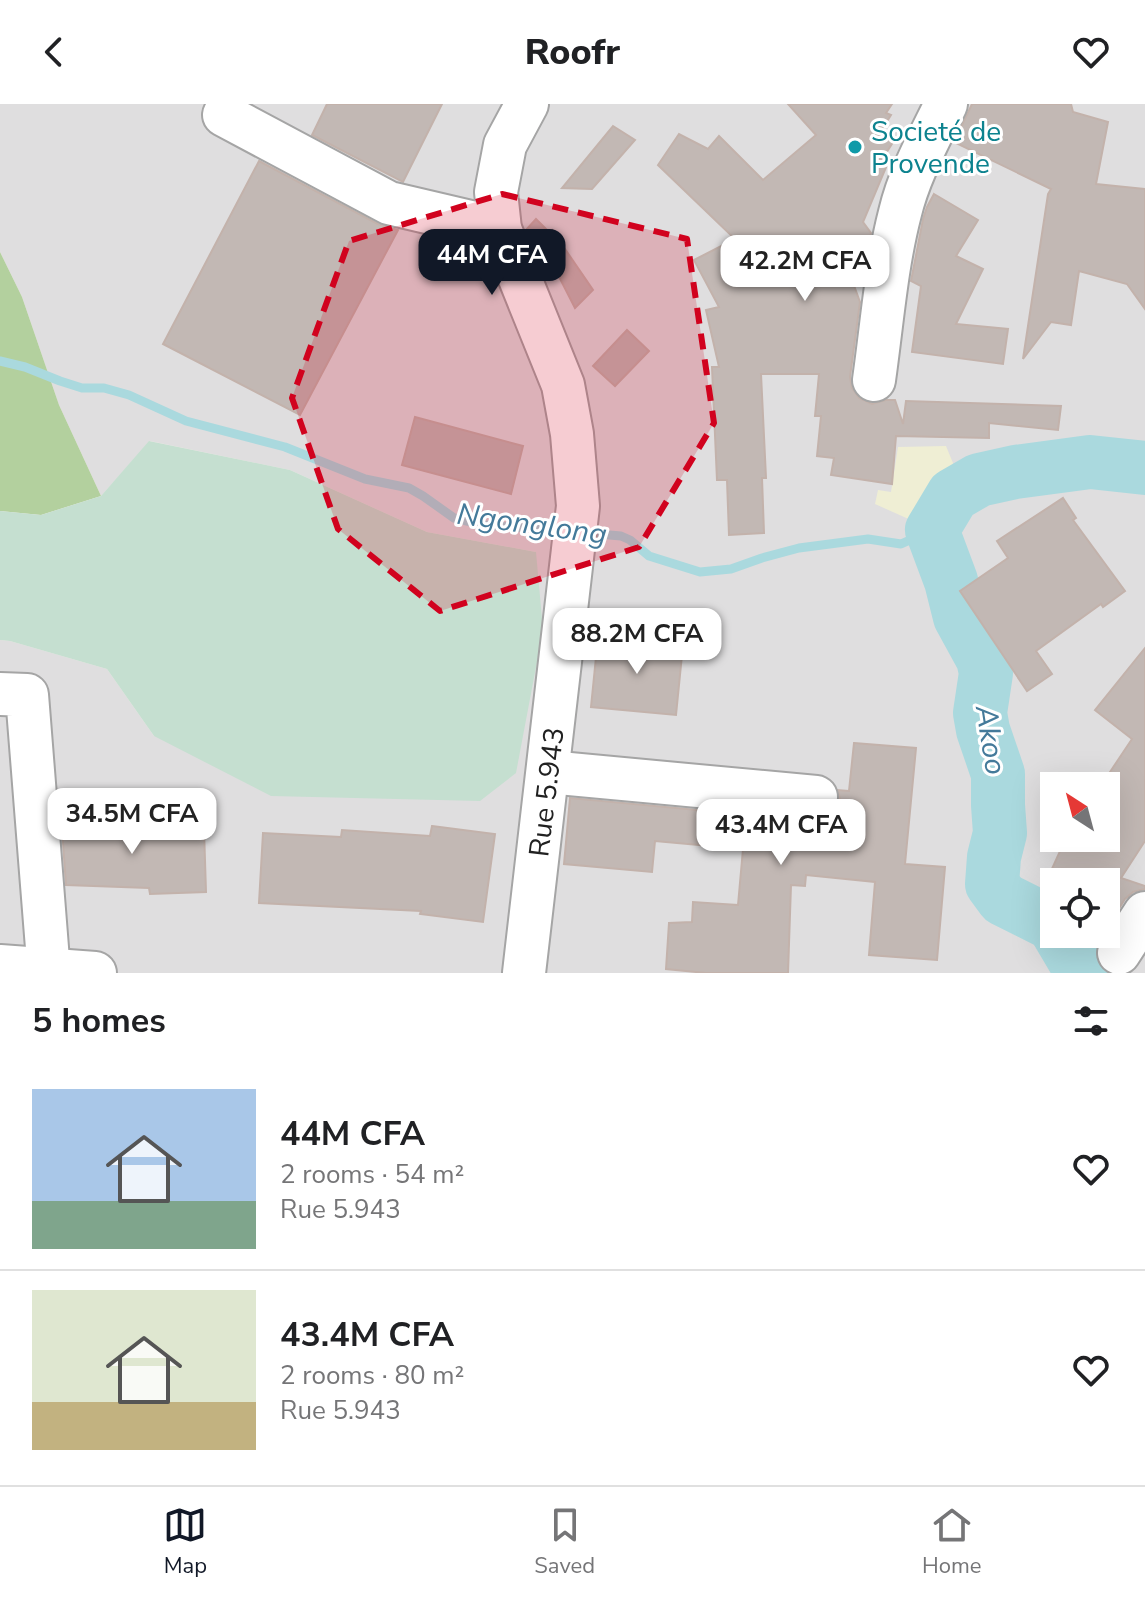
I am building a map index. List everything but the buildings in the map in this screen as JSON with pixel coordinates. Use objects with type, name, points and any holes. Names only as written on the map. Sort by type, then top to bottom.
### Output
[{"type":"street","name":"Rue 5.943","points":[[524,973],[577,525],[572,434],[563,385],[500,229],[496,192],[505,145],[527,104]]},
{"type":"street","points":[[874,380],[900,210],[920,157],[946,104]]},
{"type":"street","points":[[224,115],[389,203],[500,229]]},
{"type":"street","points":[[0,694],[27,695],[50,972]]},
{"type":"street","points":[[548,772],[816,797]]},
{"type":"street","points":[[1119,953],[1145,913]]},
{"type":"street","points":[[0,966],[95,973]]},
{"type":"highlighted area","points":[[502,194],[687,239],[714,423],[639,547],[440,611],[338,529],[292,398],[349,241]]},
{"type":"shaded area","points":[[0,104],[1145,104],[1145,973],[0,973],[0,640],[107,669],[154,736],[536,552],[427,532],[290,470],[150,441],[101,496],[59,405],[22,297],[0,252]]},
{"type":"green space","points":[[0,252],[22,297],[59,405],[101,496],[41,515],[0,511]]},
{"type":"green space","points":[[149,441],[290,470],[427,532],[536,552],[543,630],[516,773],[480,801],[271,796],[154,736],[107,669],[0,640],[0,511],[41,515],[101,496]]},
{"type":"green space","points":[[946,446],[953,463],[950,475],[952,492],[930,517],[913,521],[875,504],[878,490],[891,492],[898,447]]},
{"type":"waterway","name":"Ngonglong","points":[[0,361],[82,388],[104,388],[129,395],[186,421],[285,447],[365,479],[409,488],[454,518],[484,525],[564,531]]},
{"type":"waterway","name":"Akoo","points":[[1040,918],[1003,899],[992,884],[1000,833],[998,774],[980,713],[986,673],[983,659],[960,617],[951,581],[932,530],[953,495],[979,480],[1090,462],[1145,468]]},
{"type":"waterway","name":"Ngonglong","points":[[587,533],[621,536],[649,556],[700,572],[731,569],[799,548],[868,539],[901,544],[932,530]]},
{"type":"waterway","name":"Akoo","points":[[1067,948],[1082,973]]},
{"type":"place","name":"Societé de Provende","points":[[855,147]]}]
